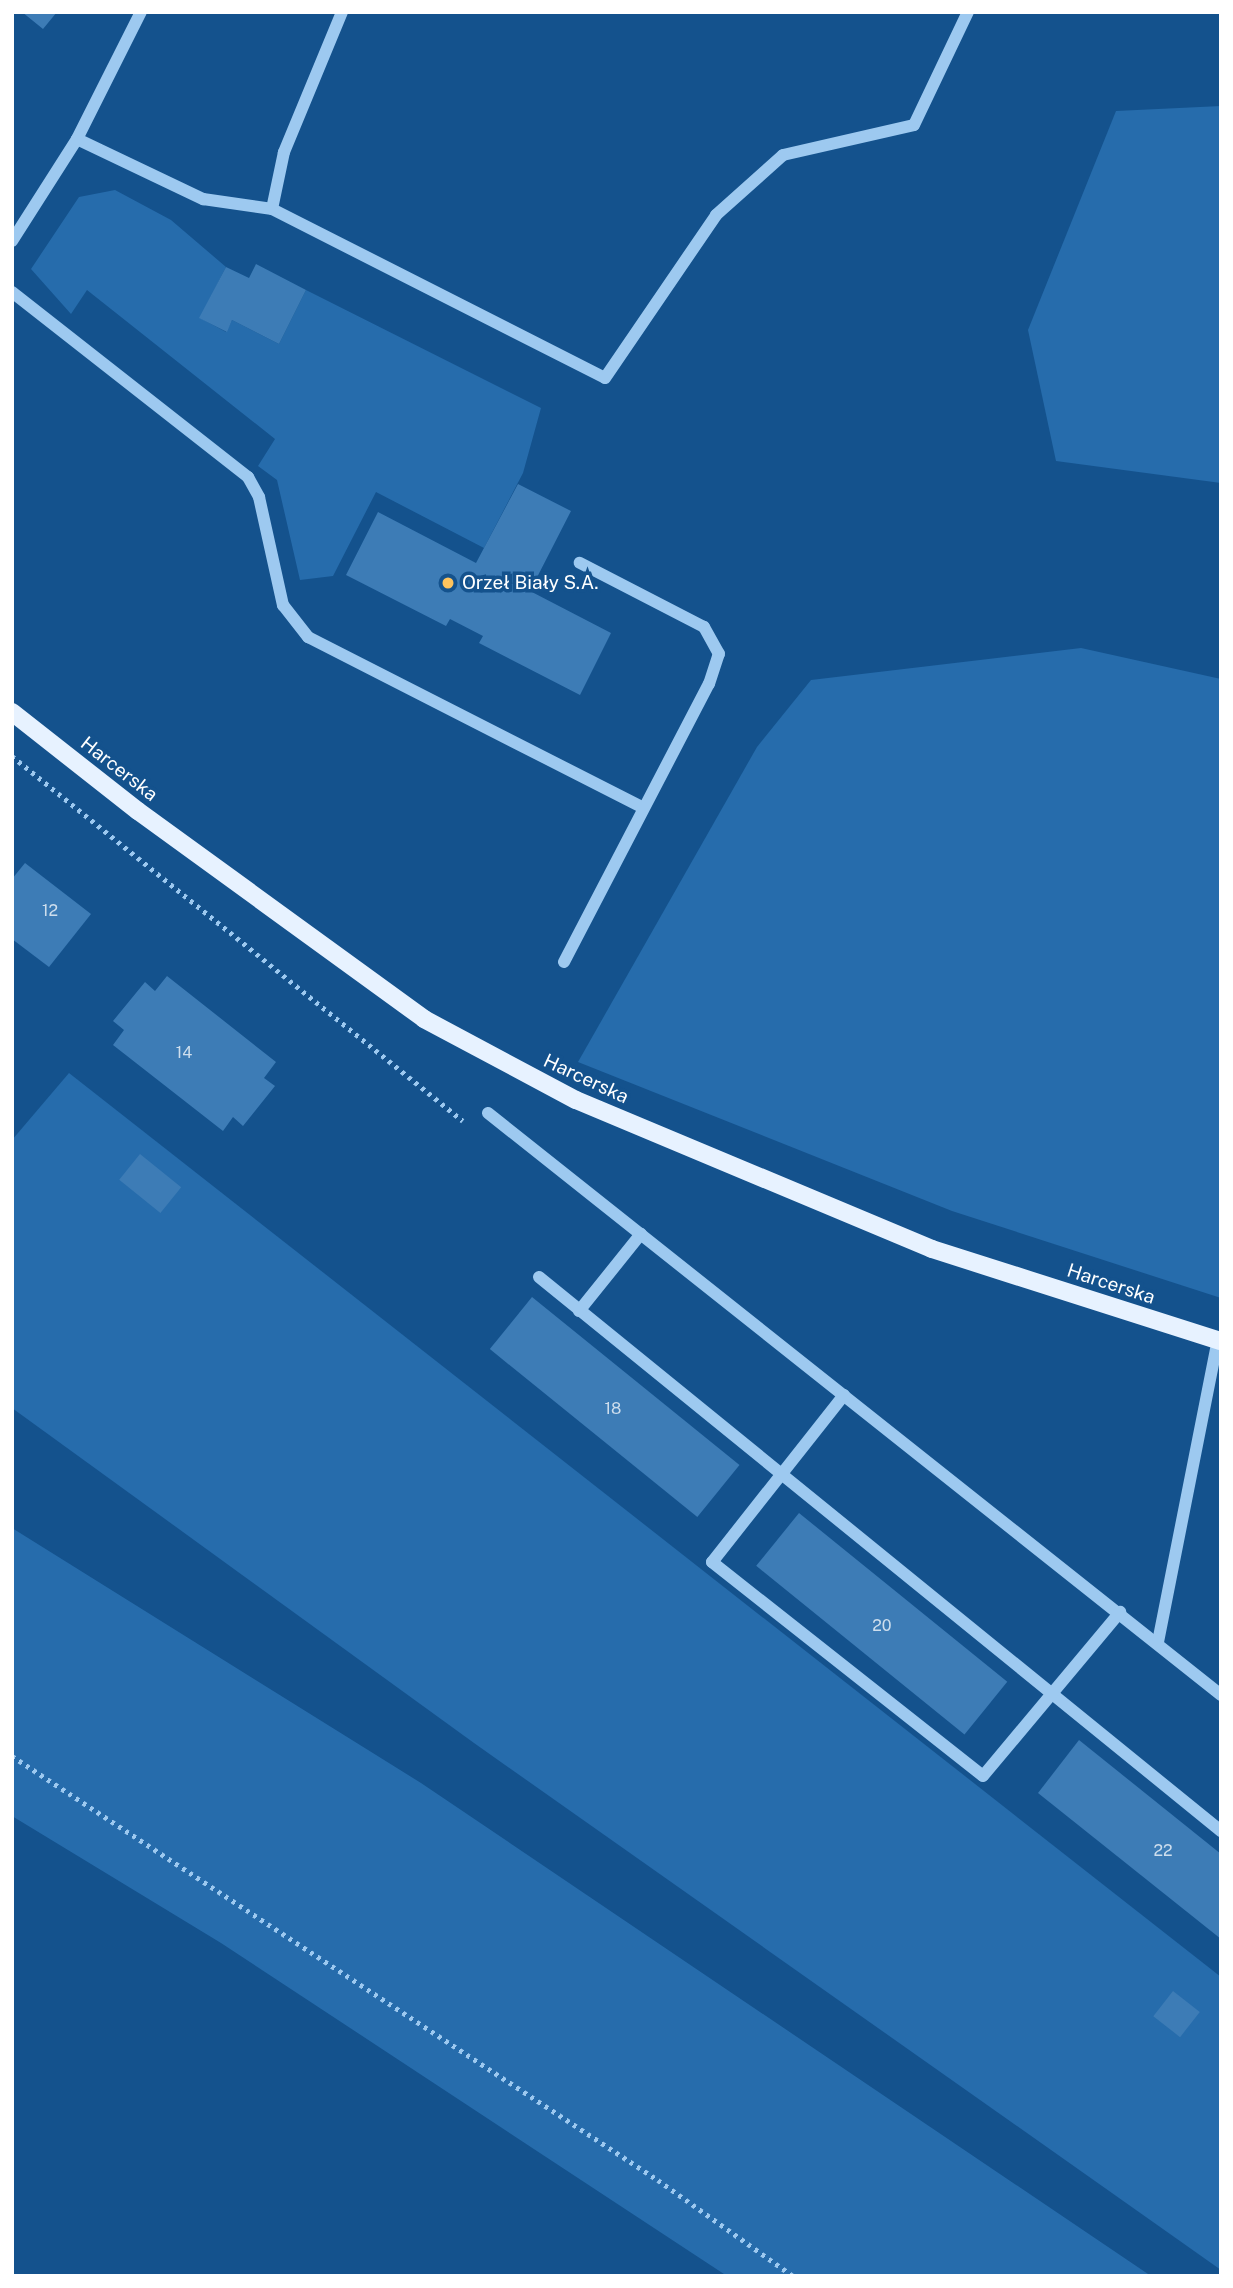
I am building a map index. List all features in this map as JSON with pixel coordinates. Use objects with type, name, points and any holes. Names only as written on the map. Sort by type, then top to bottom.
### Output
[{"type":"main road","name":"Harcerska","points":[[12,712],[138,811],[424,1019],[576,1100],[932,1249],[1219,1341]]},
{"type":"street","points":[[12,241],[77,139],[141,12]]},
{"type":"street","points":[[272,209],[284,152],[342,12]]},
{"type":"street","points":[[77,139],[203,198],[272,209],[605,378],[716,215],[783,155],[914,125],[968,12]]},
{"type":"street","points":[[12,292],[248,477],[259,497],[283,605],[308,637],[643,808]]},
{"type":"street","points":[[565,962],[709,684],[719,654],[704,627],[580,563]]},
{"type":"street","points":[[488,1113],[1158,1642],[1221,1695]]},
{"type":"street","points":[[579,1311],[641,1234]]},
{"type":"street","points":[[539,1277],[1221,1831]]},
{"type":"street","points":[[1158,1642],[1219,1341]]},
{"type":"street","points":[[844,1395],[712,1562],[983,1776],[1120,1612]]},
{"type":"path","points":[[12,756],[464,1122]]},
{"type":"path","points":[[12,1756],[658,2180],[793,2276]]},
{"type":"shaded area","points":[[1221,106],[1221,483],[1056,461],[1028,330],[1116,111]]},
{"type":"shaded area","points":[[115,190],[171,220],[226,267],[200,318],[226,332],[232,320],[279,344],[306,290],[541,408],[523,473],[484,548],[376,492],[333,576],[300,580],[277,480],[258,466],[275,439],[87,290],[71,314],[31,269],[79,197]]},
{"type":"shaded area","points":[[1081,648],[1221,679],[1221,1298],[952,1211],[578,1062],[757,747],[811,680]]},
{"type":"shaded area","points":[[69,1073],[1221,1977],[1221,2270],[474,1743],[12,1408],[12,1140]]},
{"type":"shaded area","points":[[12,1528],[421,1783],[1151,2276],[727,2276],[221,1943],[12,1816]]},
{"type":"building","points":[[22,12],[57,12],[43,29]]},
{"type":"building","points":[[256,264],[306,290],[279,344],[232,320],[227,332],[199,318],[226,267],[249,278]]},
{"type":"building","name":"Orzeł Biały S.A.","points":[[518,484],[571,511],[530,591],[611,633],[580,695],[479,643],[483,636],[450,619],[446,626],[346,575],[378,512],[476,563]]},
{"type":"building","points":[[25,863],[91,914],[49,967],[12,939],[12,879]]},
{"type":"building","points":[[167,976],[276,1062],[264,1078],[275,1086],[243,1126],[233,1117],[223,1131],[113,1045],[124,1030],[113,1021],[145,982],[155,991]]},
{"type":"building","points":[[140,1154],[181,1187],[160,1213],[119,1180]]},
{"type":"building","points":[[532,1297],[739,1465],[697,1517],[490,1349]]},
{"type":"building","points":[[799,1513],[1007,1682],[964,1735],[756,1566]]},
{"type":"building","points":[[1079,1740],[1221,1854],[1221,1939],[1038,1793]]},
{"type":"building","points":[[1173,1991],[1200,2012],[1180,2037],[1153,2016]]},
{"type":"place","name":"Orzeł Biały S.A.","points":[[448,583]]}]
